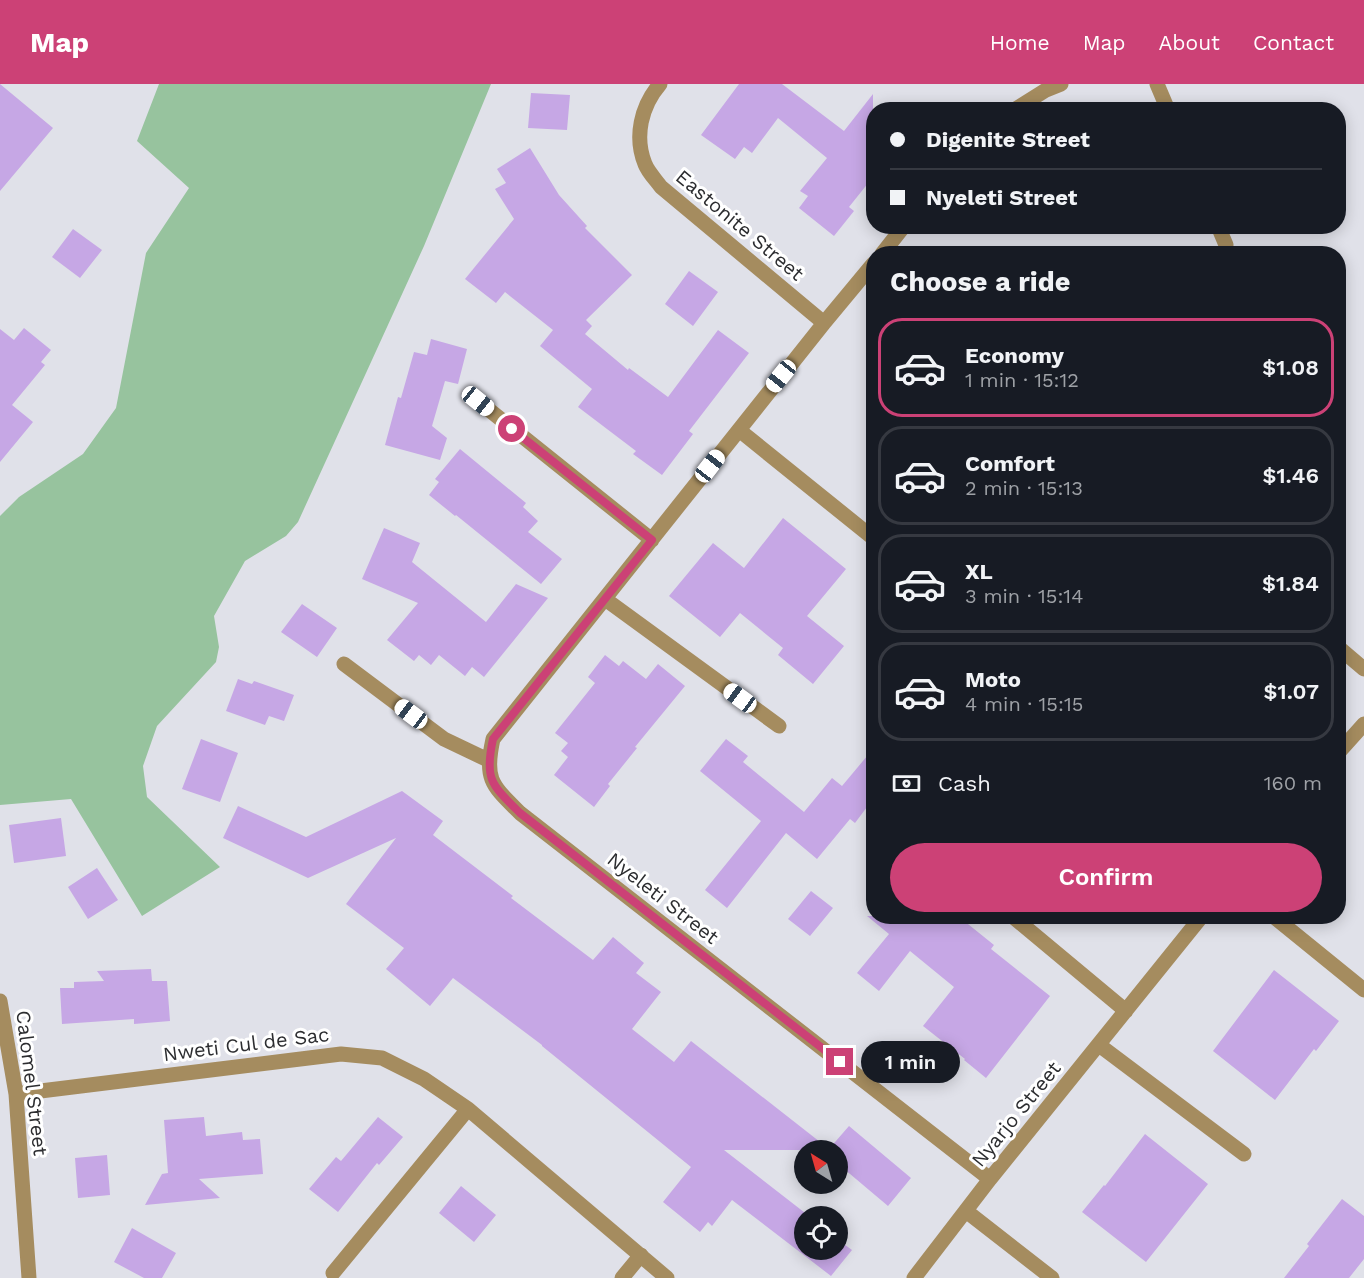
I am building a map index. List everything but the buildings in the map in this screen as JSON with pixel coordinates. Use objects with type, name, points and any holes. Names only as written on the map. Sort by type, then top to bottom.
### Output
[{"type":"street","name":"Eastonite Street","points":[[660,84],[643,113],[639,141],[645,166],[661,187],[824,323]]},
{"type":"street","points":[[1027,102],[1060,84]]},
{"type":"street","points":[[1157,84],[1165,102]]},
{"type":"street","points":[[888,246],[898,234]]},
{"type":"street","points":[[1221,234],[1226,245]]},
{"type":"street","points":[[344,664],[444,739],[488,760],[493,739],[824,323],[866,277]]},
{"type":"street","points":[[478,401],[652,540]]},
{"type":"street","points":[[739,430],[866,532]]},
{"type":"street","points":[[605,599],[779,726]]},
{"type":"street","points":[[1346,654],[1364,669]]},
{"type":"street","points":[[1346,744],[1364,724]]},
{"type":"street","name":"Nyeleti Street","points":[[488,760],[490,776],[499,793],[520,813],[990,1179]]},
{"type":"street","points":[[1022,924],[1126,1011]]},
{"type":"street","name":"Nyarjo Street","points":[[914,1278],[990,1179],[1196,924]]},
{"type":"street","points":[[1283,924],[1364,990]]},
{"type":"street","name":"Calomel Street","points":[[0,1001],[16,1094],[29,1278]]},
{"type":"street","points":[[1099,1045],[1244,1154]]},
{"type":"street","name":"Nweti Cul de Sac","points":[[16,1094],[341,1054],[382,1058],[424,1079],[468,1109],[667,1278]]},
{"type":"street","points":[[333,1273],[468,1109]]},
{"type":"street","points":[[966,1210],[1052,1278]]},
{"type":"street","points":[[622,1278],[640,1256]]},
{"type":"green space","points":[[159,84],[491,84],[424,246],[298,522],[286,536],[245,561],[214,616],[219,647],[216,662],[157,726],[143,766],[147,797],[220,867],[142,916],[71,799],[0,805],[0,516],[19,497],[83,454],[116,408],[146,253],[189,188],[137,141]]},
{"type":"route","points":[[512,429],[652,540],[493,739],[488,760],[490,776],[499,793],[520,813],[840,1062]]}]
